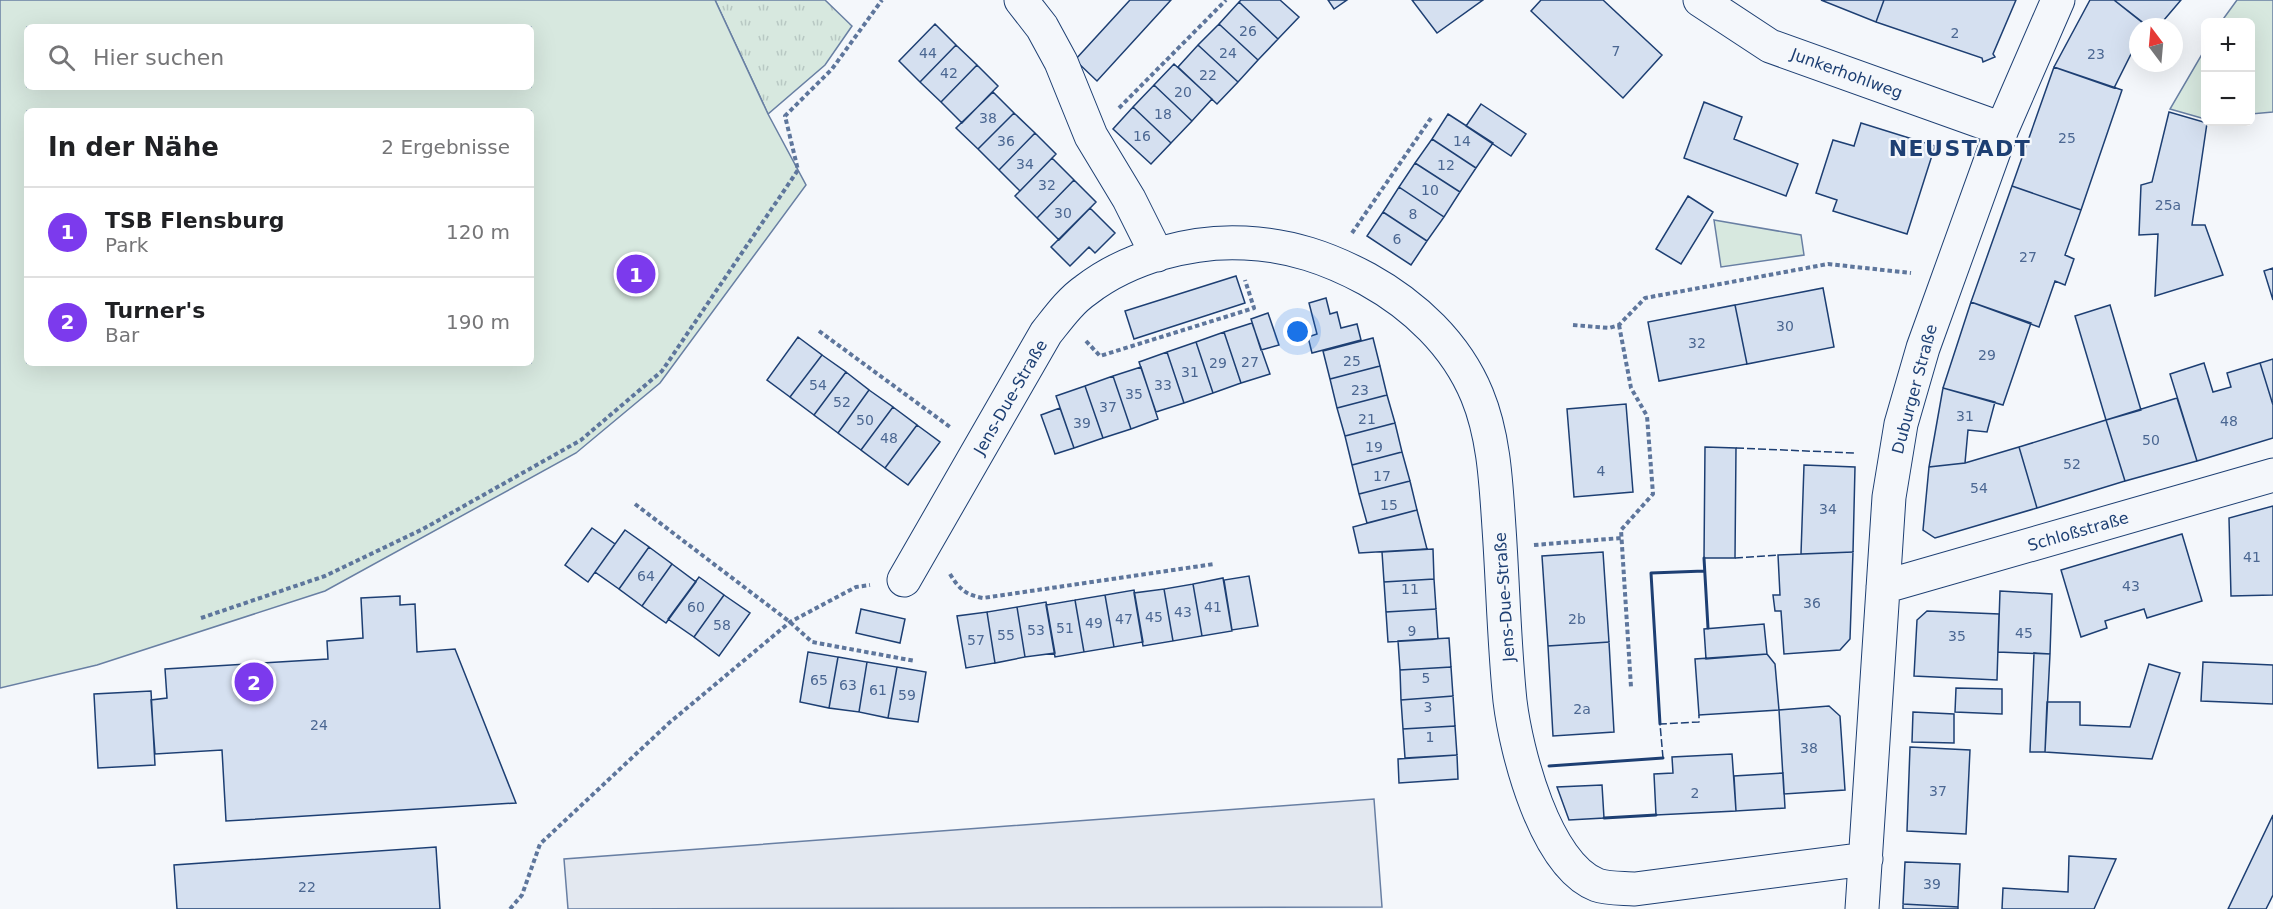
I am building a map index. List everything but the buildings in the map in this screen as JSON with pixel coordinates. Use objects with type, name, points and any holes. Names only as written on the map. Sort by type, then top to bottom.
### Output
[{"type":"street","points":[[1021,0],[1042,27],[1061,62],[1091,136],[1129,199],[1157,255]]},
{"type":"street","name":"Junkerhohlweg","points":[[1700,0],[1770,46],[2001,129]]},
{"type":"street","name":"Duburger Straße","points":[[1862,909],[1889,496],[1902,424],[1923,348],[2001,129],[2058,0]]},
{"type":"street","name":"Jens-Due-Straße","points":[[904,580],[1046,333],[1062,313],[1086,290],[1115,273],[1157,255],[1200,244],[1234,242],[1268,244],[1334,261],[1395,294],[1433,328],[1458,358],[1477,395],[1490,445],[1501,547],[1510,703],[1528,780],[1547,830],[1566,863],[1597,885],[1635,889],[1866,859]]},
{"type":"street","name":"Schloßstraße","points":[[1883,587],[2273,475]]},
{"type":"path","points":[[201,618],[325,576],[423,529],[581,440],[662,371],[798,170],[785,116],[832,69],[882,0]]},
{"type":"path","points":[[1091,136],[1226,0]]},
{"type":"path","points":[[1348,240],[1431,118]]},
{"type":"path","points":[[1062,313],[1100,356],[1254,308],[1234,242]]},
{"type":"path","points":[[1573,325],[1609,328],[1619,325],[1645,298],[1828,264],[1948,277]]},
{"type":"path","points":[[1619,325],[1631,388],[1647,416],[1653,494],[1621,531],[1631,687]]},
{"type":"path","points":[[819,331],[954,429]]},
{"type":"path","points":[[635,504],[790,622],[812,642],[915,661]]},
{"type":"path","points":[[1501,547],[1621,538]]},
{"type":"path","points":[[945,564],[958,588],[971,596],[983,598],[1214,564]]},
{"type":"path","points":[[510,909],[522,895],[540,844],[669,723],[790,622],[856,587],[904,580]]},
{"type":"green space","points":[[0,0],[715,0],[768,114],[806,185],[660,383],[576,453],[325,591],[97,665],[0,688]]},
{"type":"green space","points":[[715,0],[825,0],[852,26],[825,65],[768,114]]},
{"type":"green space","points":[[2237,0],[2273,0],[2273,112],[2255,114],[2255,18],[2224,18]]},
{"type":"green space","points":[[2201,56],[2201,118],[2170,109]]},
{"type":"green space","points":[[1714,220],[1801,235],[1804,255],[1721,267]]},
{"type":"shaded area","points":[[1374,799],[1382,907],[568,909],[564,859]]},
{"type":"fence","points":[[1736,448],[1854,453]]},
{"type":"fence","points":[[1735,558],[1778,555]]},
{"type":"fence","points":[[1663,758],[1660,724],[1699,722],[1699,715]]},
{"type":"wall","points":[[1704,558],[1708,628]]},
{"type":"wall","points":[[1660,724],[1651,573],[1704,571]]},
{"type":"wall","points":[[1549,766],[1663,758]]},
{"type":"wall","points":[[1604,818],[1656,815]]},
{"type":"place","name":"TSB Flensburg","points":[[636,274]]},
{"type":"place","name":"Turner's","points":[[254,682]]},
{"type":"district","name":"NEUSTADT","points":[[1960,148]]}]
